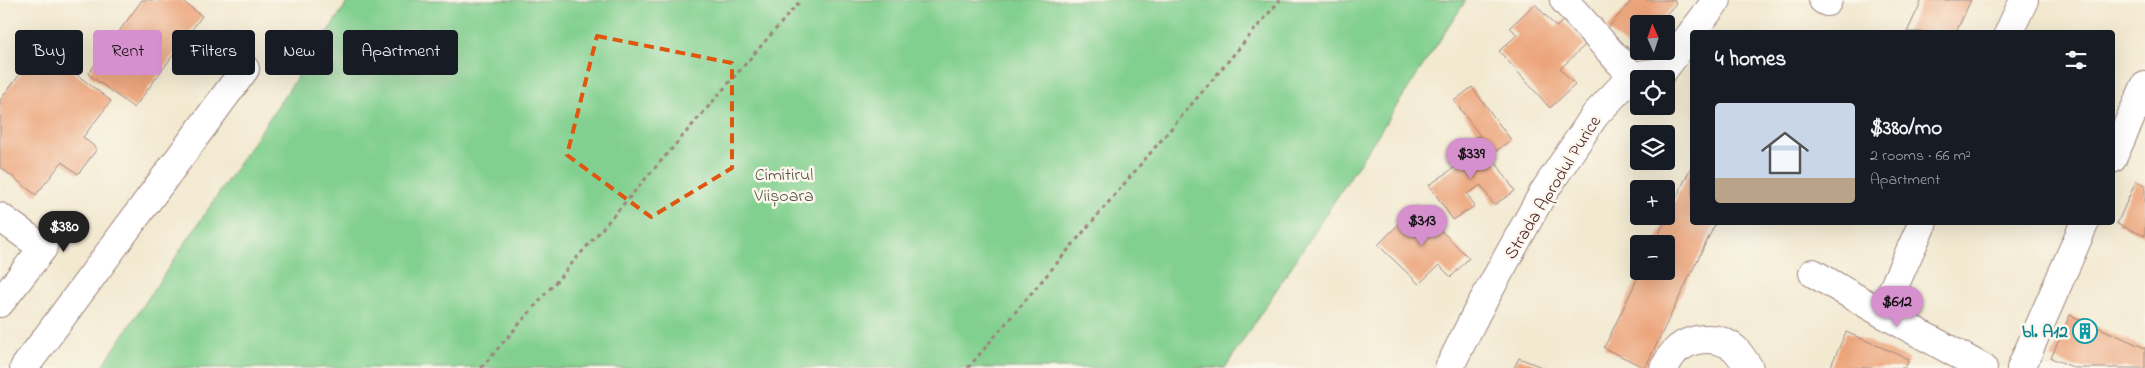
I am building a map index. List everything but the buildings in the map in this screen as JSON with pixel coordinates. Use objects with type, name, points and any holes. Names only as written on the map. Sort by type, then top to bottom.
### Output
[{"type":"street","points":[[1564,0],[1630,74]]},
{"type":"street","points":[[1694,30],[1716,0]]},
{"type":"street","points":[[1822,0],[1827,2],[1828,0]]},
{"type":"street","points":[[2010,30],[2024,0]]},
{"type":"street","points":[[1664,70],[1690,35]]},
{"type":"street","points":[[24,368],[241,75]]},
{"type":"street","name":"Strada Aprodul Purice","points":[[1449,368],[1476,314],[1543,193],[1595,115],[1630,78]]},
{"type":"street","points":[[2115,155],[2137,127],[2145,86]]},
{"type":"street","points":[[0,217],[43,248],[0,303]]},
{"type":"street","points":[[1882,313],[1922,225]]},
{"type":"street","points":[[2020,368],[2083,225]]},
{"type":"street","points":[[1813,273],[1983,368]]},
{"type":"street","points":[[1668,361],[1693,341],[1706,339],[1720,341],[1735,350],[1749,368]]},
{"type":"path","points":[[481,368],[801,0]]},
{"type":"path","points":[[968,368],[1280,0]]},
{"type":"highlighted area","points":[[597,36],[732,63],[732,168],[651,217],[567,155]]},
{"type":"green space","name":"Cimitirul Viișoara","points":[[349,0],[1466,0],[1225,368],[101,368],[298,75],[333,75],[333,30],[329,30]]},
{"type":"place","name":"bl. A12","points":[[2085,331]]}]
